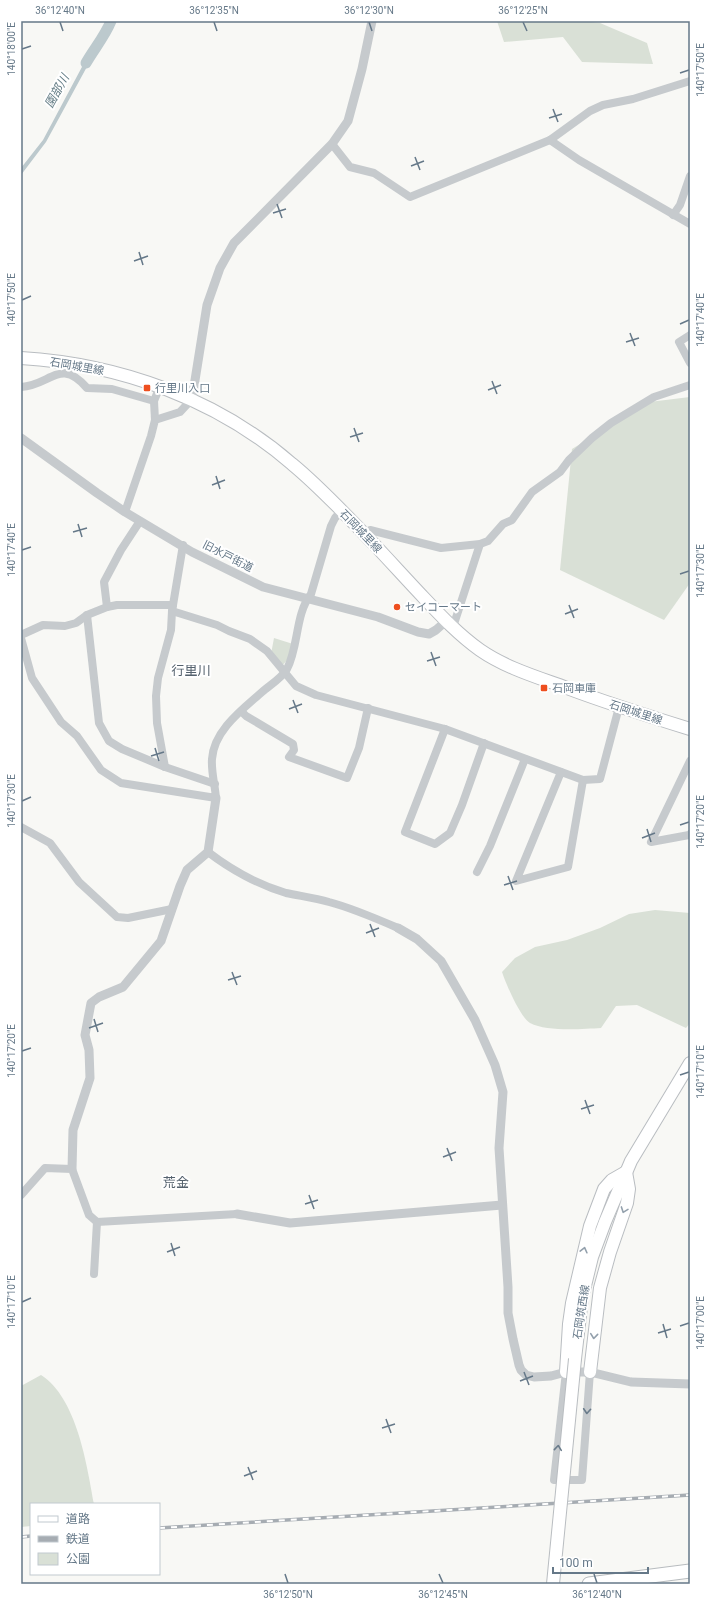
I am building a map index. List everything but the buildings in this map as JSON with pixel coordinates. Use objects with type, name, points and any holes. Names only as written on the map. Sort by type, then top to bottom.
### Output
[{"type":"highway","points":[[589,1584],[690,1571]]},
{"type":"main road","name":"石岡城里線","points":[[21,358],[89,367],[125,375],[160,386],[192,399],[233,422],[277,452],[307,477],[342,510],[450,624],[479,649],[512,668],[619,707],[690,729]]},
{"type":"main road","name":"石岡筑西線","points":[[553,1584],[579,1315],[589,1268],[605,1222],[626,1172],[690,1063]]},
{"type":"main road","points":[[566,1372],[572,1303],[590,1226],[604,1189],[612,1180],[626,1172],[629,1190],[627,1204],[610,1252],[600,1288],[590,1372]]},
{"type":"street","points":[[155,420],[180,412],[192,399],[207,305],[220,268],[234,243],[332,144],[348,121],[362,69],[372,21]]},
{"type":"street","points":[[332,144],[350,167],[374,173],[410,197],[550,140],[590,111],[603,105],[633,99],[690,81]]},
{"type":"street","points":[[550,140],[579,160],[690,224]]},
{"type":"street","points":[[673,215],[680,205],[690,176]]},
{"type":"street","points":[[690,335],[679,342],[690,363]]},
{"type":"street","points":[[21,387],[29,386],[66,372],[80,380],[87,388],[112,389],[154,401]]},
{"type":"street","points":[[364,534],[370,530],[441,548],[480,544],[488,541],[503,524],[512,520],[532,492],[560,472],[569,460],[592,438],[611,423],[654,397],[690,385]]},
{"type":"street","points":[[125,512],[151,436],[155,420],[154,401],[160,386]]},
{"type":"street","name":"旧水戸街道","points":[[21,438],[125,512],[183,546],[263,587],[378,617],[418,632],[429,634],[450,624]]},
{"type":"street","points":[[342,510],[335,518],[331,526],[312,594],[307,599],[290,662],[284,673],[228,722],[217,741],[212,758],[216,798],[208,852],[187,870],[161,941],[123,987],[91,1003],[85,1035],[89,1050],[90,1078],[73,1130],[72,1169],[89,1215],[97,1222],[237,1214],[290,1223],[502,1205]]},
{"type":"street","points":[[107,607],[104,582],[121,550],[140,521]]},
{"type":"street","points":[[450,624],[480,544]]},
{"type":"street","points":[[164,768],[157,723],[156,696],[158,678],[171,630],[172,608],[183,546]]},
{"type":"street","points":[[21,635],[43,625],[65,626],[76,623],[87,615],[107,607],[117,605],[172,608],[217,625],[229,632],[250,639],[267,651],[296,686],[308,691],[445,729],[583,780],[600,780],[619,707]]},
{"type":"street","points":[[87,615],[99,723],[105,736],[109,741],[122,750],[164,768],[215,784]]},
{"type":"street","points":[[21,638],[32,678],[61,722],[77,736],[101,770],[121,783],[216,798]]},
{"type":"street","points":[[241,711],[246,716],[293,744],[294,750],[289,757],[347,778],[359,748],[368,708]]},
{"type":"street","points":[[445,729],[405,832],[435,844],[450,833],[462,806],[484,743]]},
{"type":"street","points":[[477,872],[490,846],[525,758]]},
{"type":"street","points":[[690,761],[652,842],[690,834]]},
{"type":"street","points":[[561,772],[516,881],[568,867],[583,780]]},
{"type":"street","points":[[21,827],[50,843],[79,882],[117,916],[128,918],[172,909]]},
{"type":"street","points":[[208,852],[220,861],[259,882],[285,892],[329,902],[398,928],[418,939],[441,961],[475,1020],[495,1065],[503,1092],[499,1148],[508,1313],[519,1365],[526,1375],[534,1377],[551,1376],[566,1372],[590,1372],[631,1382],[690,1384]]},
{"type":"street","points":[[21,1195],[45,1168],[72,1169]]},
{"type":"street","points":[[94,1274],[97,1222]]},
{"type":"street","points":[[566,1372],[554,1480],[582,1480],[590,1372]]},
{"type":"green space","points":[[497,21],[582,21],[600,23],[647,43],[653,64],[582,62],[563,37],[504,42]]},
{"type":"green space","points":[[690,397],[690,583],[664,620],[560,570],[572,449],[649,402]]},
{"type":"green space","points":[[274,638],[293,644],[289,658],[282,666],[271,654]]},
{"type":"green space","points":[[655,910],[690,913],[690,1023],[686,1028],[637,1005],[616,1006],[601,1028],[555,1029],[537,1026],[526,1020],[514,1000],[502,972],[515,958],[535,947],[567,940],[600,928],[629,914]]},
{"type":"green space","points":[[41,1375],[53,1386],[63,1399],[72,1416],[84,1452],[94,1503],[30,1503],[30,1526],[21,1527],[21,1386]]},
{"type":"shaded area","points":[[91,50],[95,52],[46,142],[21,175],[21,168],[43,140]]},
{"type":"waterway","name":"園部川","points":[[86,63],[109,27],[111,21]]},
{"type":"railway","points":[[160,1528],[690,1495]]},
{"type":"railway","points":[[21,1537],[30,1536]]},
{"type":"place","name":"行里川入口","points":[[147,388]]},
{"type":"place","name":"セイコーマート","points":[[397,607]]},
{"type":"place","name":"石岡車庫","points":[[544,688]]},
{"type":"district","name":"行里川","points":[[191,670]]},
{"type":"district","name":"荒金","points":[[176,1182]]}]
